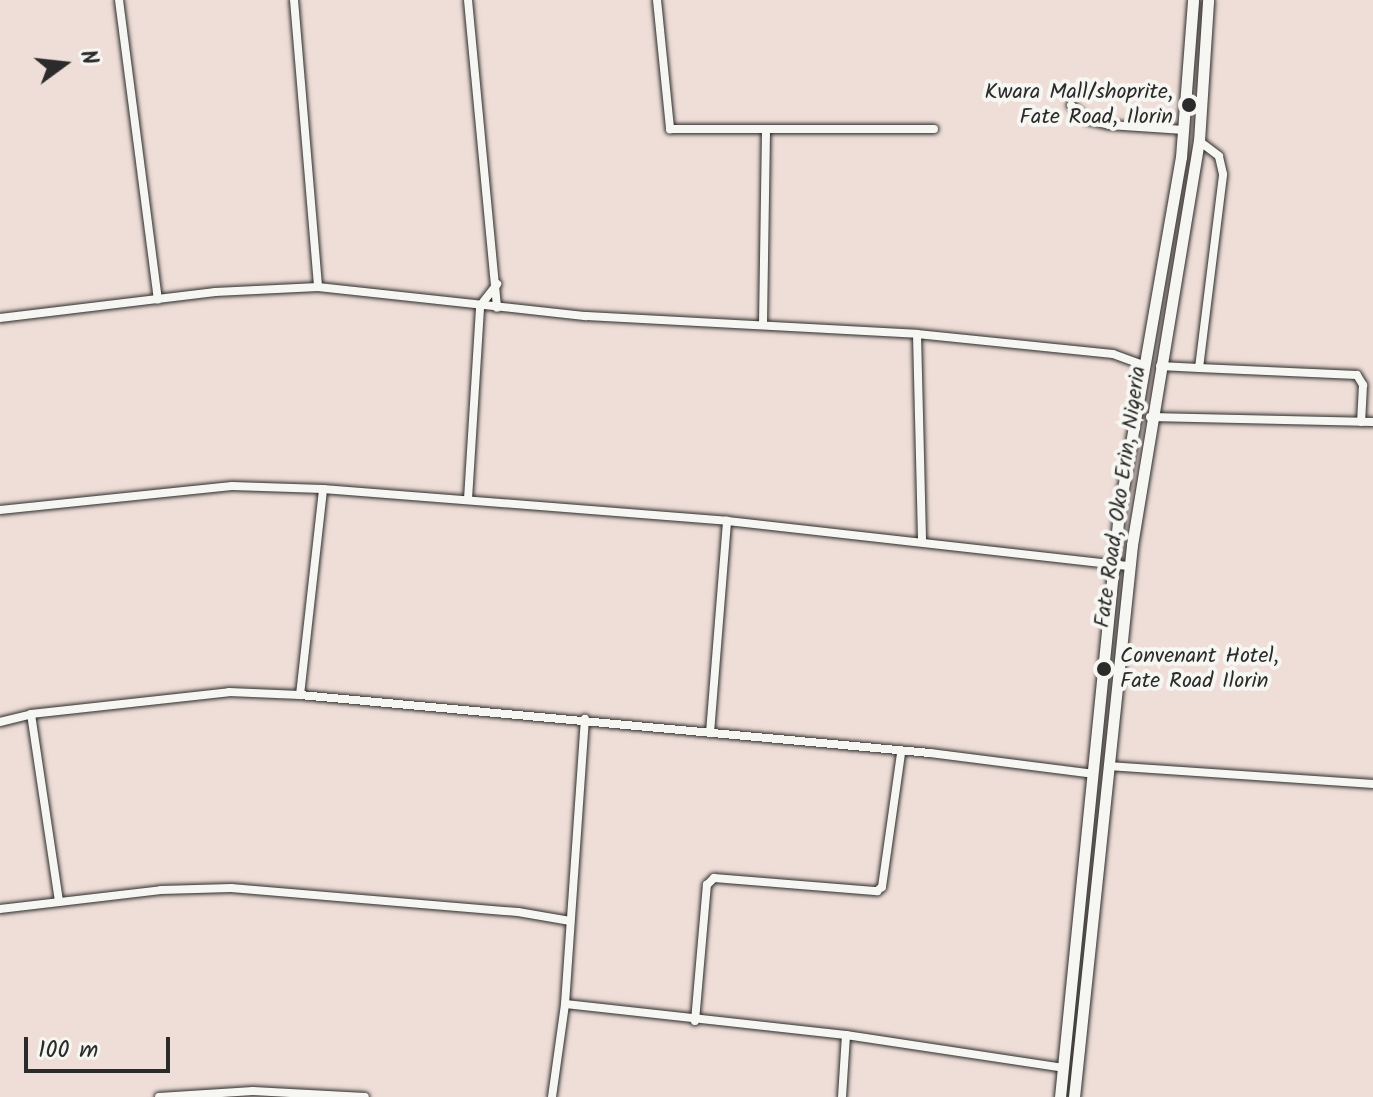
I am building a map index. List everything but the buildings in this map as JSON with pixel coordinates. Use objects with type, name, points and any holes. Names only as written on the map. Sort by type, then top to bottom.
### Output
[{"type":"street","points":[[119,0],[158,299]]},
{"type":"street","points":[[294,0],[318,287]]},
{"type":"street","points":[[468,0],[497,308]]},
{"type":"street","points":[[657,0],[670,129],[934,129]]},
{"type":"street","name":"Fate Road, Oko Erin, Nigeria","points":[[1060,1097],[1113,565],[1143,365],[1184,130],[1193,0]]},
{"type":"street","name":"Fate Road, Oko Erin, Nigeria","points":[[1074,1097],[1130,566],[1150,417],[1199,141],[1208,0]]},
{"type":"street","points":[[1071,105],[1088,120],[1109,125],[1184,130]]},
{"type":"street","points":[[763,323],[766,129]]},
{"type":"street","points":[[1199,141],[1219,156],[1223,174],[1199,368]]},
{"type":"street","points":[[468,499],[480,306],[497,284]]},
{"type":"street","points":[[0,318],[158,299],[318,287],[497,308],[917,334],[1113,354],[1143,365]]},
{"type":"street","points":[[917,334],[922,540]]},
{"type":"street","points":[[1159,366],[1357,375],[1363,385],[1361,422]]},
{"type":"street","points":[[1150,417],[1373,422]]},
{"type":"street","points":[[0,510],[232,486],[323,489],[727,521],[922,540],[1130,566]]},
{"type":"street","points":[[300,695],[323,489]]},
{"type":"street","points":[[710,733],[727,521]]},
{"type":"street","points":[[0,722],[31,714],[229,692],[300,695],[585,719],[1093,774]]},
{"type":"street","points":[[31,714],[59,901]]},
{"type":"street","points":[[552,1097],[565,1004],[585,719]]},
{"type":"street","points":[[695,1021],[707,885],[714,878],[877,891],[882,887],[901,753]]},
{"type":"street","points":[[1108,766],[1373,784]]},
{"type":"street","points":[[0,909],[59,901],[231,888],[518,912],[570,921]]},
{"type":"street","points":[[565,1004],[695,1021],[846,1035],[1064,1068]]},
{"type":"street","points":[[842,1097],[846,1035]]},
{"type":"street","points":[[159,1097],[253,1091],[365,1097]]},
{"type":"place","name":"Kwara Mall/shoprite, Fate Road, Ilorin","points":[[1189,105]]},
{"type":"place","name":"Convenant Hotel, Fate Road Ilorin","points":[[1104,669]]}]
